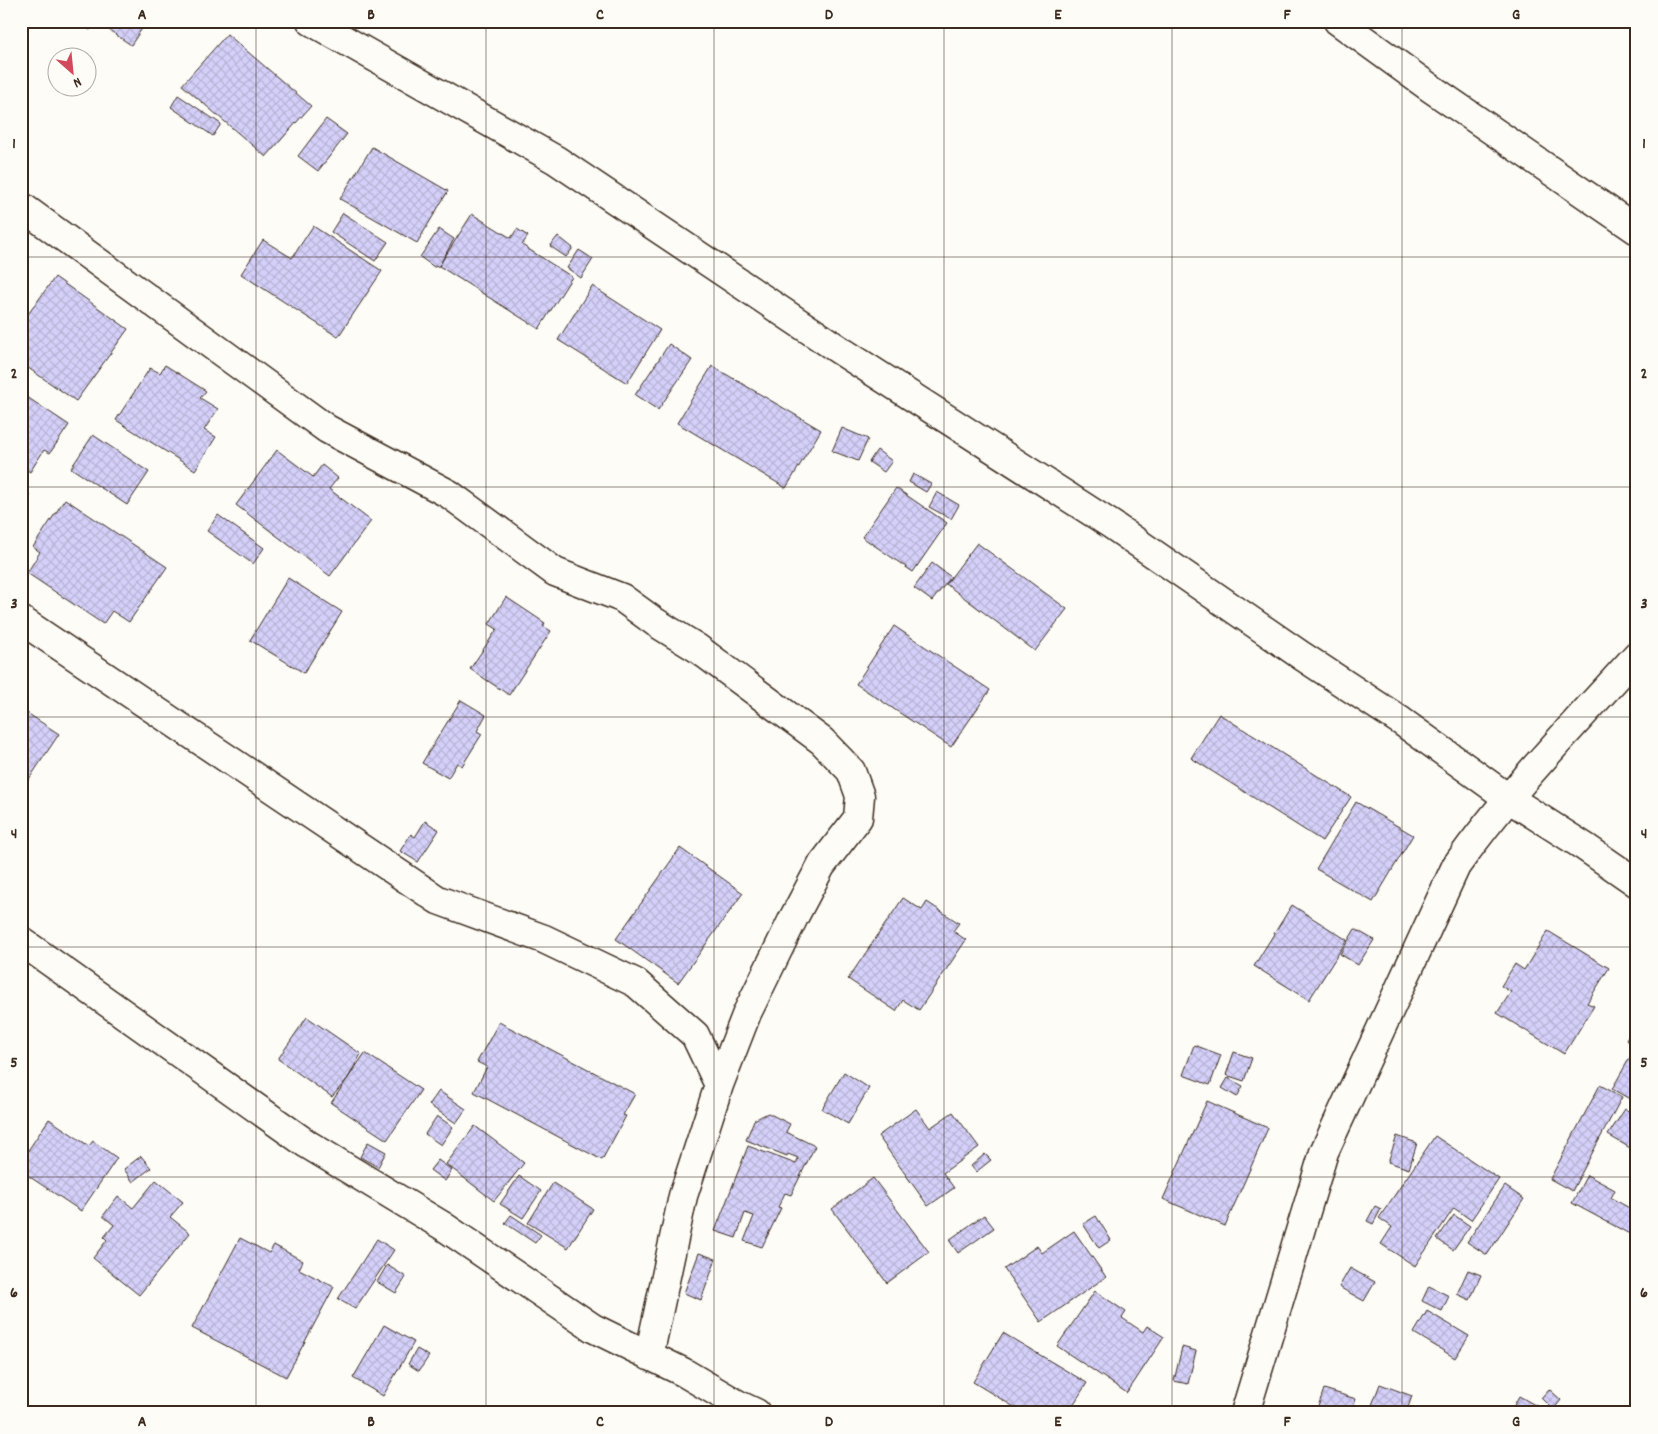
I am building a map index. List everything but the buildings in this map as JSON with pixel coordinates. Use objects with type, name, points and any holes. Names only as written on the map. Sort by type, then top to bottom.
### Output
[{"type":"street","points":[[311,21],[556,160],[838,349],[1112,525],[1302,656],[1401,721],[1508,798],[1637,883]]},
{"type":"street","points":[[1338,21],[1429,87],[1637,230]]},
{"type":"street","points":[[21,206],[327,429],[450,494],[555,572],[622,598],[655,622],[697,648],[822,741],[852,771],[860,796],[858,818],[821,866],[794,917],[747,1013],[719,1085],[683,1196],[649,1356]]},
{"type":"street","points":[[21,620],[438,900],[544,939],[636,983],[695,1035],[719,1085]]},
{"type":"street","points":[[1245,1413],[1324,1152],[1456,866],[1483,827],[1637,655]]},
{"type":"street","points":[[21,941],[308,1144],[443,1226],[593,1328],[683,1372],[738,1405],[756,1413]]}]
